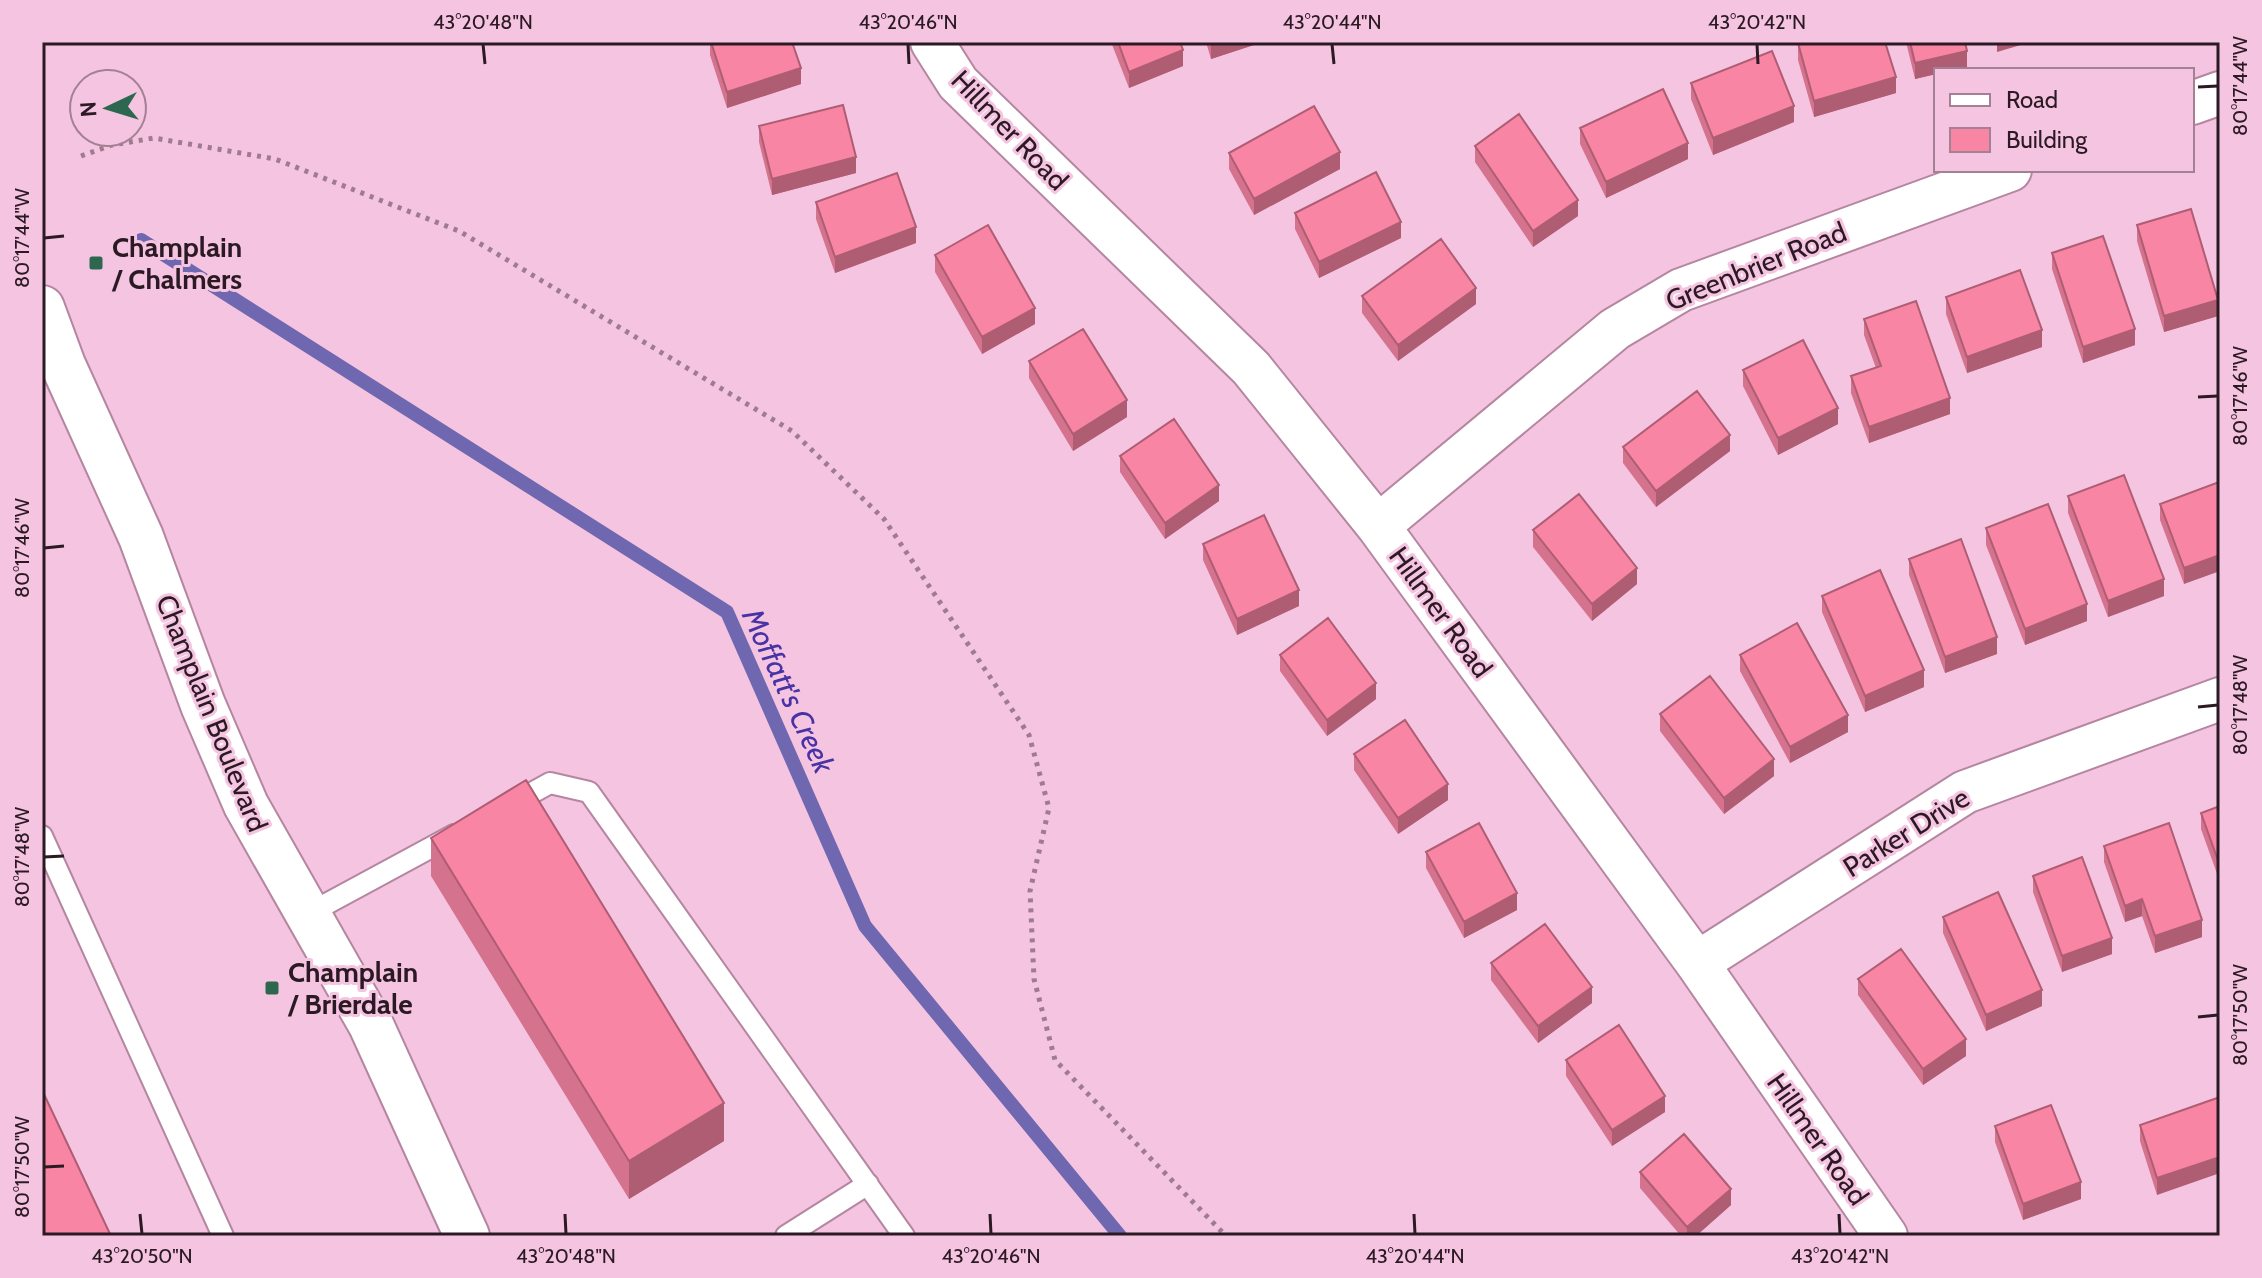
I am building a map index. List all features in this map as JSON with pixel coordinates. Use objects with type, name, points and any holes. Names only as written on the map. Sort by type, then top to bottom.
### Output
[{"type":"street","name":"Hillmer Road","points":[[932,42],[958,83],[1251,368],[1378,526],[1697,963],[1886,1236]]},
{"type":"street","points":[[2194,102],[2220,93]]},
{"type":"street","name":"Greenbrier Road","points":[[1378,526],[1615,329],[1681,290],[2005,172]]},
{"type":"street","name":"Champlain Boulevard","points":[[42,308],[63,365],[141,537],[222,753],[260,832],[371,1025],[467,1236]]},
{"type":"street","name":"Parker Drive","points":[[1697,963],[1965,792],[2220,699]]},
{"type":"lane","points":[[497,812],[550,783],[589,792],[904,1236]]},
{"type":"lane","points":[[306,915],[470,826]]},
{"type":"lane","points":[[42,836],[223,1236]]},
{"type":"lane","points":[[786,1236],[868,1184]]},
{"type":"path","points":[[81,156],[112,145],[154,138],[275,159],[459,231],[792,431],[804,442],[884,519],[1029,735],[1049,808],[1030,891],[1034,979],[1055,1060],[1226,1236]]},
{"type":"building","points":[[711,42],[792,42],[801,68],[727,92]]},
{"type":"building","points":[[1118,42],[1180,42],[1183,50],[1129,72]]},
{"type":"building","points":[[1885,42],[1896,77],[1814,101],[1798,43]]},
{"type":"building","points":[[1910,42],[1965,42],[1967,51],[1915,63]]},
{"type":"building","points":[[1772,51],[1794,106],[1713,138],[1691,83]]},
{"type":"building","points":[[1663,89],[1688,143],[1606,182],[1580,128]]},
{"type":"building","points":[[843,105],[856,157],[772,179],[759,126]]},
{"type":"building","points":[[1314,106],[1340,152],[1254,199],[1229,153]]},
{"type":"building","points":[[1519,114],[1578,200],[1533,231],[1475,146]]},
{"type":"building","points":[[1376,172],[1401,222],[1319,262],[1295,213]]},
{"type":"building","points":[[897,173],[916,227],[835,257],[816,202]]},
{"type":"building","points":[[2191,209],[2218,300],[2164,316],[2137,225]]},
{"type":"building","points":[[988,225],[1035,308],[982,337],[935,255]]},
{"type":"building","points":[[2103,236],[2135,329],[2083,347],[2052,253]]},
{"type":"building","points":[[1441,239],[1476,288],[1398,345],[1362,296]]},
{"type":"building","points":[[2020,270],[2042,330],[1967,357],[1946,297]]},
{"type":"building","points":[[1916,301],[1950,398],[1869,427],[1851,376],[1881,366],[1864,319]]},
{"type":"building","points":[[1083,329],[1127,400],[1073,434],[1029,361]]},
{"type":"building","points":[[1803,340],[1838,408],[1778,438],[1743,370]]},
{"type":"building","points":[[1697,391],[1730,435],[1656,491],[1623,447]]},
{"type":"building","points":[[1174,419],[1219,485],[1165,523],[1120,456]]},
{"type":"building","points":[[2124,475],[2164,579],[2108,601],[2068,496]]},
{"type":"building","points":[[2219,482],[2220,555],[2184,568],[2160,504]]},
{"type":"building","points":[[1579,494],[1637,568],[1592,604],[1533,530]]},
{"type":"building","points":[[2048,504],[2087,604],[2025,629],[1986,528]]},
{"type":"building","points":[[1264,515],[1299,590],[1237,619],[1203,544]]},
{"type":"building","points":[[1961,539],[1997,637],[1945,657],[1909,559]]},
{"type":"building","points":[[1880,570],[1924,670],[1865,696],[1822,596]]},
{"type":"building","points":[[1328,618],[1376,683],[1327,720],[1280,655]]},
{"type":"building","points":[[1797,623],[1848,715],[1790,747],[1740,655]]},
{"type":"building","points":[[1710,676],[1774,759],[1724,798],[1660,714]]},
{"type":"building","points":[[1405,720],[1448,784],[1398,818],[1354,754]]},
{"type":"building","points":[[526,780],[724,1103],[629,1161],[431,838]]},
{"type":"building","points":[[2220,806],[2220,866],[2201,813]]},
{"type":"building","points":[[1479,823],[1517,893],[1464,922],[1426,852]]},
{"type":"building","points":[[2169,823],[2202,920],[2155,936],[2142,899],[2125,906],[2104,846]]},
{"type":"building","points":[[2082,857],[2112,938],[2062,956],[2033,876]]},
{"type":"building","points":[[1998,892],[2042,990],[1986,1015],[1943,917]]},
{"type":"building","points":[[1545,924],[1592,987],[1538,1026],[1491,963]]},
{"type":"building","points":[[1901,949],[1966,1039],[1923,1069],[1858,979]]},
{"type":"building","points":[[1619,1025],[1665,1096],[1612,1130],[1566,1060]]},
{"type":"building","points":[[42,1090],[111,1236],[42,1236]]},
{"type":"building","points":[[2220,1097],[2220,1157],[2157,1178],[2140,1125]]},
{"type":"building","points":[[2051,1105],[2081,1182],[2023,1204],[1995,1126]]},
{"type":"building","points":[[1684,1134],[1731,1189],[1687,1227],[1640,1172]]},
{"type":"waterway","name":"Moffatt's Creek","points":[[141,240],[727,612],[865,926],[1120,1236]]},
{"type":"place","name":"Champlain / Chalmers","points":[[96,263]]},
{"type":"place","name":"Champlain / Brierdale","points":[[272,988]]}]
